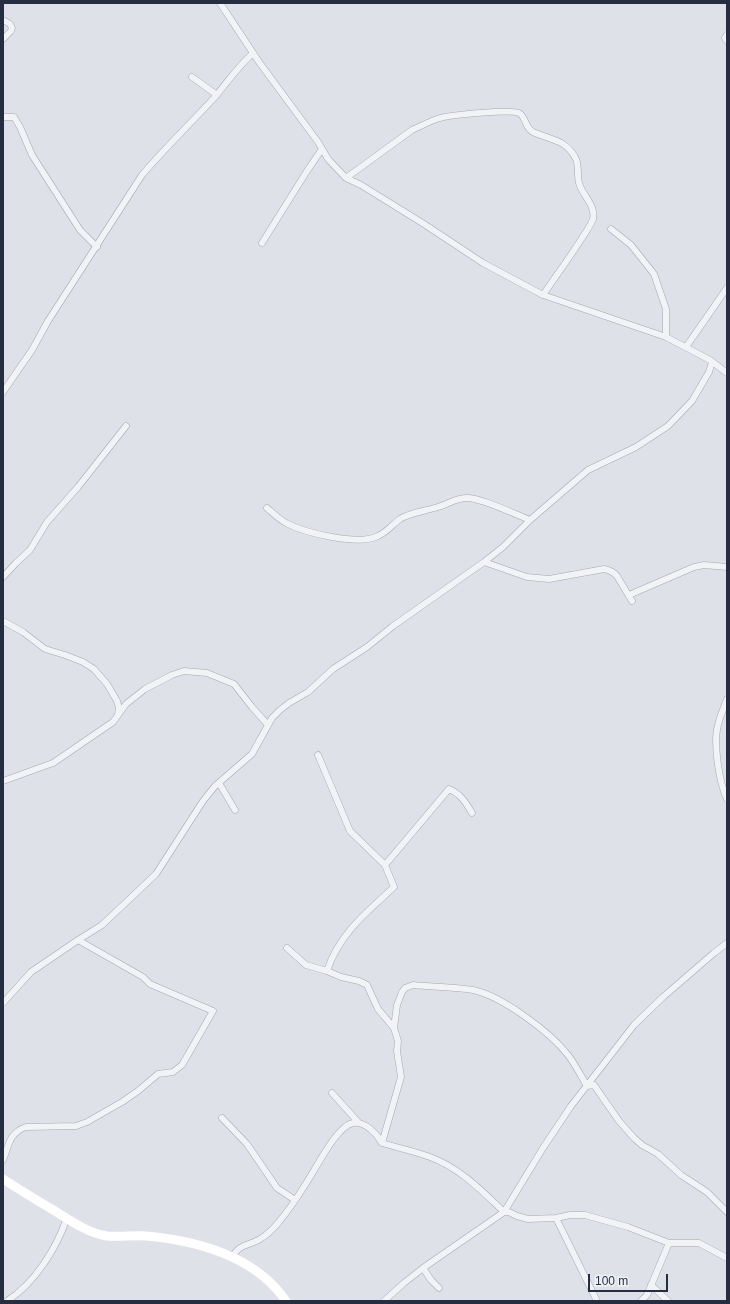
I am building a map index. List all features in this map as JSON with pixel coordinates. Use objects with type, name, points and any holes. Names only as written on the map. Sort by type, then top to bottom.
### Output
[{"type":"street","points":[[220,3],[259,62],[328,159],[346,178],[361,185],[424,224],[482,263],[542,295],[666,337],[712,362],[727,373]]},
{"type":"street","points":[[3,20],[10,24],[12,28],[3,39]]},
{"type":"street","points":[[727,35],[725,38],[727,41]]},
{"type":"street","points":[[248,44],[250,56],[259,62]]},
{"type":"street","points":[[3,392],[32,350],[48,321],[142,175],[216,95],[242,63],[250,56]]},
{"type":"street","points":[[192,77],[216,95]]},
{"type":"street","points":[[346,178],[412,130],[424,124],[441,118],[518,112],[532,131],[562,142],[570,151],[576,159],[580,184],[593,211],[593,219],[574,251],[542,295]]},
{"type":"street","points":[[3,117],[14,117],[20,127],[32,156],[80,230],[97,246]]},
{"type":"street","points":[[262,243],[322,149]]},
{"type":"street","points":[[611,229],[631,245],[654,274],[666,309],[666,337]]},
{"type":"street","points":[[686,347],[727,288]]},
{"type":"street","points":[[3,1003],[31,972],[102,925],[156,874],[203,801],[219,783],[252,754],[272,718],[280,710],[308,692],[333,669],[367,647],[393,626],[484,562],[503,547],[530,520],[588,470],[636,447],[668,426],[692,401],[709,372],[712,362]]},
{"type":"street","points":[[3,577],[30,550],[47,522],[78,487],[126,426]]},
{"type":"street","points":[[267,508],[285,522],[295,527],[323,535],[349,539],[367,539],[377,536],[402,518],[438,507],[458,498],[469,498],[485,502],[530,520]]},
{"type":"street","points":[[484,562],[527,578],[549,579],[604,569],[609,570],[617,576],[630,598],[694,567],[704,565],[727,567]]},
{"type":"street","points":[[3,622],[22,632],[45,649],[71,657],[94,669],[107,684],[117,702],[119,708],[118,716]]},
{"type":"street","points":[[119,708],[145,689],[172,675],[184,671],[207,673],[234,684],[244,695],[252,708],[268,725]]},
{"type":"street","points":[[727,699],[717,727],[717,735],[720,779],[727,799]]},
{"type":"street","points":[[3,781],[53,763],[108,725],[118,716],[126,704]]},
{"type":"street","points":[[318,755],[350,831],[385,865],[394,887],[355,923],[346,934],[331,960],[327,971]]},
{"type":"street","points":[[219,783],[235,810]]},
{"type":"street","points":[[385,865],[449,789],[457,793],[464,800],[472,813]]},
{"type":"street","points":[[3,1160],[13,1134],[18,1130],[26,1128],[76,1126],[87,1122],[122,1102],[158,1074],[174,1072],[182,1065],[213,1012],[150,984],[143,977],[78,940]]},
{"type":"street","points":[[384,1301],[404,1282],[504,1212],[543,1148],[571,1106],[634,1026],[669,992],[727,943]]},
{"type":"street","points":[[287,948],[306,965],[341,977],[359,981],[367,985],[378,1009],[394,1028],[398,1041],[397,1051],[401,1077],[382,1143]]},
{"type":"street","points":[[394,1028],[397,1005],[405,988],[413,985],[474,990],[498,1000],[522,1015],[547,1034],[568,1055],[587,1086]]},
{"type":"street","points":[[587,1086],[594,1085],[619,1121],[634,1138],[665,1160],[681,1175],[707,1192],[727,1212]]},
{"type":"street","points":[[332,1093],[359,1123],[367,1127],[378,1136],[382,1143],[432,1157],[473,1182],[504,1212],[509,1212],[528,1219],[585,1215],[628,1227],[669,1243],[699,1243],[727,1258]]},
{"type":"street","points":[[222,1118],[247,1144],[277,1188],[295,1200]]},
{"type":"street","points":[[232,1257],[241,1248],[260,1239],[269,1232],[305,1186],[328,1148],[340,1132],[346,1126],[353,1123],[359,1123]]},
{"type":"street","points":[[3,1179],[67,1218],[92,1231],[107,1236],[147,1236],[204,1245],[232,1257],[260,1274],[277,1288],[286,1301]]},
{"type":"street","points":[[7,1301],[26,1286],[38,1270],[51,1252],[63,1230],[67,1218]]},
{"type":"street","points":[[556,1218],[597,1301]]},
{"type":"street","points":[[641,1301],[647,1295],[669,1243]]},
{"type":"street","points":[[423,1268],[431,1280],[439,1288]]},
{"type":"street","points":[[651,1285],[668,1301]]}]
